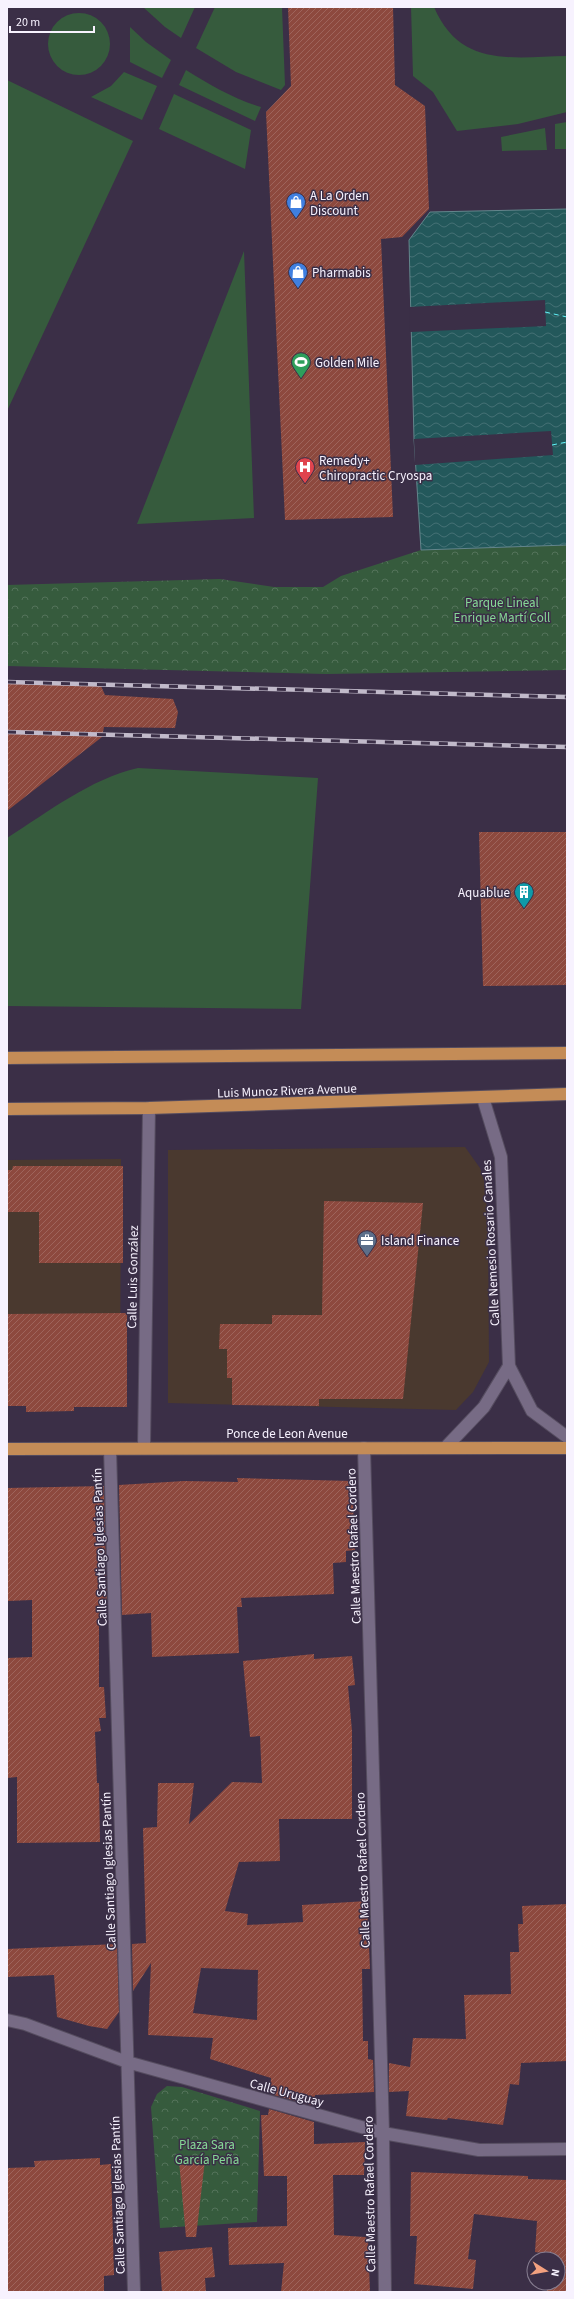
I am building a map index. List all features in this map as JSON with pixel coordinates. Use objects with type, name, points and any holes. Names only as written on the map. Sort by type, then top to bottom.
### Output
[{"type":"main road","points":[[7,1058],[567,1053]]},
{"type":"main road","name":"Luis Munoz Rivera Avenue","points":[[7,1109],[149,1108],[567,1094]]},
{"type":"main road","name":"Ponce de Leon Avenue","points":[[7,1449],[110,1449],[144,1447],[567,1448]]},
{"type":"street","name":"Calle Nemesio Rosario Canales","points":[[483,1098],[501,1157],[509,1366],[532,1411],[567,1437]]},
{"type":"street","name":"Calle Luis González","points":[[144,1447],[149,1108]]},
{"type":"street","points":[[445,1448],[484,1407],[509,1366]]},
{"type":"street","name":"Calle Maestro Rafael Cordero","points":[[364,1448],[383,2132],[384,2292]]},
{"type":"street","name":"Calle Santiago Iglesias Pantín","points":[[110,1449],[134,2292]]},
{"type":"street","name":"Calle Uruguay","points":[[7,2020],[25,2024],[128,2062],[383,2132],[479,2150],[567,2149]]},
{"type":"shaded area","points":[[465,1147],[480,1168],[484,1181],[488,1220],[489,1362],[473,1392],[456,1410],[168,1403],[168,1150]]},
{"type":"shaded area","points":[[121,1159],[120,1404],[7,1405],[7,1160]]},
{"type":"green space","points":[[143,7],[195,7],[181,38],[165,27]]},
{"type":"green space","points":[[215,7],[282,7],[285,85],[281,90],[236,72],[196,48]]},
{"type":"green space","points":[[411,7],[434,7],[445,27],[458,41],[473,50],[490,55],[508,57],[567,56],[567,112],[518,124],[457,131],[433,92],[413,76]]},
{"type":"green space","points":[[73,13],[85,13],[101,22],[108,32],[110,44],[108,56],[101,66],[85,75],[73,75],[62,70],[53,61],[48,50],[48,38],[53,27],[62,18]]},
{"type":"green space","points":[[130,27],[146,42],[171,60],[162,78],[130,62]]},
{"type":"green space","points":[[186,70],[222,91],[261,107],[255,121],[179,85]]},
{"type":"green space","points":[[124,72],[157,86],[142,120],[91,97],[111,86]]},
{"type":"green space","points":[[7,80],[133,141],[7,411]]},
{"type":"green space","points":[[174,94],[251,130],[245,169],[159,129]]},
{"type":"green space","points":[[567,122],[567,149],[555,149],[555,124]]},
{"type":"green space","points":[[545,128],[547,150],[502,151],[501,137]]},
{"type":"green space","points":[[244,251],[254,518],[137,524]]},
{"type":"green space","name":"Parque Lineal Enrique Martí Coll","points":[[567,545],[567,670],[326,674],[7,666],[7,585],[220,579],[274,587],[323,587],[341,576],[421,550]]},
{"type":"green space","points":[[138,768],[318,778],[301,1009],[7,1006],[7,838],[86,788],[120,773]]},
{"type":"green space","name":"Plaza Sara García Peña","points":[[167,2086],[182,2087],[260,2111],[257,2222],[160,2228],[151,2107],[157,2094]]},
{"type":"water","points":[[567,209],[567,545],[421,550],[414,439],[409,240],[430,212]]},
{"type":"pier","points":[[545,300],[546,326],[410,332],[409,307]]},
{"type":"pier","points":[[551,431],[553,455],[415,465],[414,439]]},
{"type":"building","points":[[288,7],[393,7],[395,85],[425,106],[429,209],[402,237],[381,239],[393,517],[285,520],[266,112],[291,86]]},
{"type":"building","points":[[7,683],[101,686],[105,695],[173,699],[178,712],[175,728],[104,727],[102,737],[7,811]]},
{"type":"building","name":"Aquablue","points":[[479,832],[567,832],[567,985],[483,986]]},
{"type":"building","points":[[13,1166],[123,1166],[123,1263],[39,1263],[39,1212],[7,1212],[7,1170],[12,1170]]},
{"type":"building","points":[[324,1201],[423,1203],[403,1399],[319,1399],[319,1406],[232,1405],[232,1378],[227,1378],[227,1349],[219,1349],[220,1324],[272,1324],[272,1315],[322,1315]]},
{"type":"building","points":[[127,1313],[127,1407],[74,1407],[74,1411],[26,1412],[26,1406],[7,1406],[7,1314]]},
{"type":"building","points":[[237,1478],[352,1481],[355,1550],[346,1551],[346,1562],[333,1563],[334,1594],[241,1598],[242,1607],[237,1607],[239,1653],[152,1657],[151,1613],[122,1615],[119,1485],[184,1481],[238,1482]]},
{"type":"building","points":[[104,1486],[107,1616],[99,1616],[99,1687],[104,1687],[106,1718],[99,1718],[101,1731],[95,1732],[97,1783],[99,1783],[100,1842],[17,1843],[17,1777],[7,1778],[7,1658],[32,1657],[32,1600],[8,1601],[7,1488]]},
{"type":"building","points":[[314,1654],[314,1659],[352,1656],[355,1685],[348,1686],[352,1731],[352,1819],[279,1819],[280,1861],[239,1862],[225,1911],[248,1914],[247,1925],[303,1922],[302,1905],[367,1901],[370,1969],[362,1969],[363,2041],[368,2041],[368,2059],[373,2060],[374,2092],[315,2095],[315,2106],[270,2094],[271,2078],[210,2059],[213,2038],[148,2035],[151,1963],[133,1991],[132,1944],[146,1943],[143,1828],[157,1827],[158,1783],[194,1783],[189,1824],[232,1782],[262,1783],[260,1736],[250,1737],[243,1661]],"holes":[[[201,1968],[258,1970],[257,2020],[193,2013]]]},
{"type":"building","points":[[567,1904],[567,2061],[521,2063],[519,2085],[510,2084],[503,2125],[448,2118],[447,2120],[406,2116],[409,2091],[389,2092],[389,2063],[410,2067],[413,2038],[466,2039],[464,1995],[511,1994],[510,1952],[519,1952],[518,1924],[523,1924],[522,1906]]},
{"type":"building","points":[[117,1944],[119,2012],[107,2029],[89,2026],[57,2017],[54,1975],[7,1977],[7,1949]]},
{"type":"building","points":[[269,2109],[314,2122],[314,2144],[365,2142],[364,2175],[333,2175],[334,2235],[365,2237],[368,2239],[370,2292],[281,2292],[284,2263],[229,2265],[228,2228],[287,2226],[287,2176],[264,2176],[261,2115],[268,2115]]},
{"type":"building","points":[[100,2158],[100,2165],[111,2164],[114,2275],[104,2276],[104,2292],[7,2292],[7,2168],[35,2167],[34,2161]]},
{"type":"building","points":[[205,2160],[196,2237],[186,2237],[179,2161]]},
{"type":"building","points":[[411,2172],[528,2176],[528,2179],[567,2180],[567,2292],[547,2292],[566,2291],[566,2251],[535,2251],[537,2221],[474,2214],[468,2259],[476,2260],[473,2289],[414,2284],[417,2236],[410,2236]]},
{"type":"building","points":[[212,2247],[215,2277],[205,2278],[206,2292],[162,2292],[159,2252]]},
{"type":"ferry route","points":[[545,312],[567,317]]},
{"type":"ferry route","points":[[552,445],[567,442]]},
{"type":"railway","points":[[7,682],[567,697]]},
{"type":"railway","points":[[7,732],[567,747]]},
{"type":"place","name":"A La Orden Discount","points":[[296,219]]},
{"type":"place","name":"Pharmabis","points":[[298,289]]},
{"type":"place","name":"Golden Mile","points":[[301,379]]},
{"type":"place","name":"Remedy+ Chiropractic Cryospa","points":[[305,484]]},
{"type":"place","name":"Aquablue","points":[[524,909]]},
{"type":"place","name":"Island Finance","points":[[367,1257]]}]
